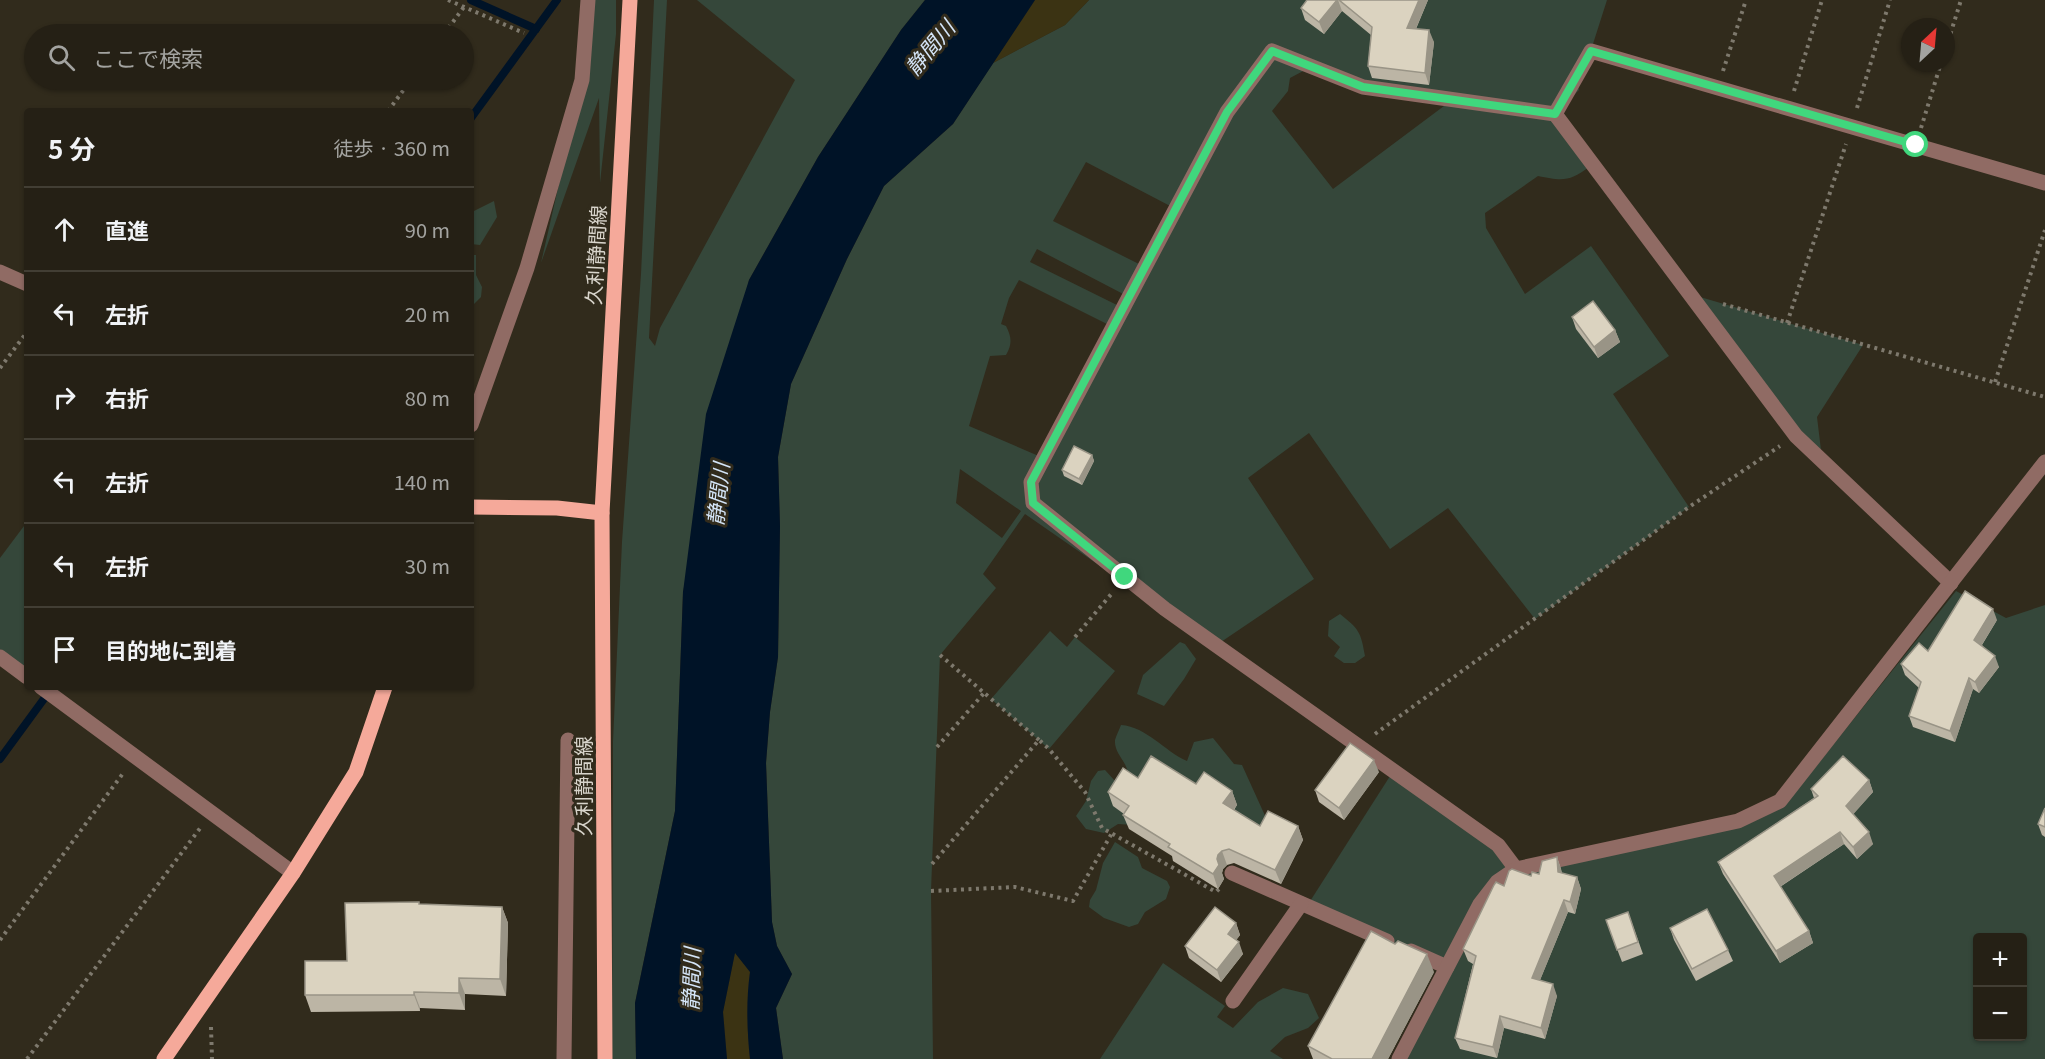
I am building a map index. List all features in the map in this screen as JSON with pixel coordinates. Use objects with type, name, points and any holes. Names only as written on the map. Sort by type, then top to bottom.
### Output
[{"type":"main road","name":"久利静間線","points":[[605,1059],[602,513],[630,0]]},
{"type":"main road","points":[[474,507],[556,508],[602,513]]},
{"type":"main road","points":[[164,1059],[293,873],[356,772],[384,690]]},
{"type":"street","points":[[474,416],[527,268],[582,80],[588,0]]},
{"type":"street","points":[[1516,869],[1498,845],[1165,609],[1033,503],[1031,482],[1227,112],[1272,51],[1363,87],[1555,114],[1796,436],[1951,583]]},
{"type":"street","points":[[1555,114],[1591,51],[2045,183]]},
{"type":"street","points":[[0,272],[24,283]]},
{"type":"street","points":[[1399,1059],[1480,904],[1497,882],[1516,869],[1738,821],[1780,801],[2044,467]]},
{"type":"street","points":[[0,657],[24,674]]},
{"type":"street","points":[[45,690],[293,873]]},
{"type":"street","points":[[564,1059],[568,740]]},
{"type":"street","points":[[1232,873],[1447,967]]},
{"type":"street","points":[[1233,1002],[1301,904]]},
{"type":"path","points":[[448,0],[524,33]]},
{"type":"path","points":[[1718,87],[1746,0]]},
{"type":"path","points":[[1790,108],[1822,0]]},
{"type":"path","points":[[1787,323],[1852,127],[1890,0]]},
{"type":"path","points":[[1955,19],[1961,0]]},
{"type":"path","points":[[451,24],[464,7]]},
{"type":"path","points":[[1916,145],[1938,72]]},
{"type":"path","points":[[390,108],[404,90]]},
{"type":"path","points":[[1995,382],[2045,230]]},
{"type":"path","points":[[1690,294],[2045,397]]},
{"type":"path","points":[[0,368],[24,336]]},
{"type":"path","points":[[1372,737],[1689,507],[1796,436]]},
{"type":"path","points":[[1075,637],[1125,577]]},
{"type":"path","points":[[940,655],[1049,749],[1085,792],[1102,828],[1216,892],[1232,873]]},
{"type":"path","points":[[937,747],[984,693]]},
{"type":"path","points":[[932,864],[1039,740]]},
{"type":"path","points":[[0,940],[136,757]]},
{"type":"path","points":[[27,1059],[212,813]]},
{"type":"path","points":[[931,891],[1015,887],[1073,901],[1112,833]]},
{"type":"path","points":[[211,1026],[212,1059]]},
{"type":"green space","points":[[583,0],[616,0],[616,34],[600,183],[599,98],[541,263],[561,175],[575,79]]},
{"type":"green space","points":[[654,0],[667,0],[649,338],[655,346],[660,328],[795,80],[697,0],[925,0],[901,30],[818,157],[749,280],[683,592],[675,811],[635,1003],[636,1059],[612,1059],[613,741],[622,542],[641,274]]},
{"type":"green space","points":[[1089,0],[1607,0],[1592,47],[1576,75],[1579,90],[1555,114],[1363,87],[1272,50],[1174,208],[1086,162],[1053,221],[1143,266],[1127,296],[1037,249],[1030,262],[1121,307],[1111,326],[1019,280],[1009,298],[1001,324],[1006,326],[1009,334],[1009,348],[1006,355],[990,356],[969,426],[1041,457],[1030,505],[1165,611],[1025,514],[983,574],[996,588],[940,655],[931,891],[933,1059],[783,1059],[776,1008],[792,974],[777,946],[772,922],[766,763],[778,657],[780,526],[778,457],[791,384],[847,259],[884,186],[953,124],[993,63],[1065,25]],"holes":[[[960,469],[1021,511],[1002,538],[956,503]]]},
{"type":"green space","points":[[1273,55],[1307,69],[1290,78],[1288,91],[1272,111],[1333,189],[1448,103],[1553,117],[1590,166],[1566,179],[1538,176],[1485,213],[1486,228],[1525,294],[1591,246],[1669,356],[1613,394],[1689,507],[1535,619],[1448,508],[1390,549],[1309,433],[1248,478],[1314,579],[1218,644],[1036,503],[1033,482],[1229,113]]},
{"type":"green space","points":[[494,201],[497,217],[480,245],[474,244],[474,211]]},
{"type":"green space","points":[[474,255],[476,255],[476,275],[482,287],[481,297],[474,304]]},
{"type":"green space","points":[[1690,294],[1863,345],[1817,417],[1821,450],[1796,436]]},
{"type":"green space","points":[[24,526],[24,668],[0,650],[0,558]]},
{"type":"green space","points":[[1956,591],[2006,618],[2045,605],[2045,1059],[1404,1059],[1482,907],[1521,874],[1785,805]]},
{"type":"green space","points":[[1340,614],[1355,628],[1362,641],[1365,656],[1355,663],[1344,663],[1334,656],[1340,647],[1328,636],[1329,621]]},
{"type":"green space","points":[[1050,631],[1067,647],[1075,637],[1115,671],[1049,749],[991,699]]},
{"type":"green space","points":[[1180,642],[1185,644],[1196,659],[1164,706],[1137,694],[1143,675]]},
{"type":"green space","points":[[1121,725],[1139,730],[1187,761],[1194,742],[1213,738],[1234,764],[1242,765],[1267,820],[1253,833],[1118,824],[1104,833],[1086,829],[1076,816],[1086,801],[1091,781],[1098,771],[1105,770],[1115,781],[1128,774],[1115,745]]},
{"type":"green space","points":[[1392,773],[1496,847],[1512,868],[1443,965],[1307,906]]},
{"type":"green space","points":[[1115,842],[1138,857],[1142,868],[1167,881],[1170,887],[1166,899],[1145,912],[1138,924],[1129,927],[1104,918],[1089,907],[1103,863]]},
{"type":"green space","points":[[1163,963],[1225,1006],[1217,1017],[1233,1028],[1258,1002],[1283,988],[1308,994],[1319,1018],[1308,1028],[1285,1037],[1270,1051],[1283,1059],[1100,1059]]},
{"type":"sand","points":[[1035,0],[1089,0],[1065,25],[993,63]]},
{"type":"sand","points":[[735,952],[750,972],[747,1016],[750,1059],[727,1059],[723,1012]]},
{"type":"water","name":"静間川","points":[[925,0],[1035,0],[953,124],[884,186],[847,259],[791,384],[778,457],[780,526],[778,657],[766,763],[772,922],[777,946],[792,974],[776,1008],[783,1059],[750,1059],[747,1016],[750,972],[735,953],[723,1012],[727,1059],[636,1059],[635,1003],[675,811],[683,592],[706,414],[749,280],[818,157],[901,30]]},
{"type":"building","points":[[1307,0],[1337,0],[1319,22],[1301,8]]},
{"type":"building","points":[[1339,0],[1419,0],[1407,28],[1429,30],[1425,73],[1368,66],[1372,27]]},
{"type":"building","points":[[1593,301],[1615,330],[1594,347],[1572,317]]},
{"type":"building","points":[[1074,446],[1092,455],[1079,479],[1062,470]]},
{"type":"building","points":[[1965,591],[1993,609],[1974,640],[1995,656],[1975,682],[1969,678],[1950,731],[1909,716],[1921,682],[1901,664],[1919,643],[1928,651]]},
{"type":"building","points":[[1350,743],[1374,760],[1339,808],[1315,790]]},
{"type":"building","points":[[1151,756],[1196,784],[1204,772],[1232,791],[1223,803],[1260,826],[1268,811],[1298,826],[1275,870],[1229,849],[1218,855],[1219,865],[1213,874],[1168,847],[1170,844],[1123,815],[1129,806],[1108,792],[1123,768],[1138,778]]},
{"type":"building","points":[[1843,756],[1869,780],[1846,806],[1869,832],[1853,847],[1840,832],[1774,876],[1809,931],[1776,951],[1718,862],[1818,796],[1811,789]]},
{"type":"building","points":[[2045,808],[2045,827],[2038,824]]},
{"type":"building","points":[[1557,857],[1558,872],[1577,877],[1570,902],[1564,900],[1532,978],[1553,984],[1541,1028],[1500,1016],[1493,1047],[1455,1038],[1476,956],[1463,949],[1494,885],[1496,882],[1504,886],[1509,871],[1512,869],[1531,876],[1532,872],[1539,874],[1542,861]]},
{"type":"building","points":[[419,902],[419,904],[502,907],[500,979],[459,978],[459,993],[305,995],[305,961],[347,961],[345,903]]},
{"type":"building","points":[[1215,907],[1236,923],[1228,934],[1239,942],[1217,970],[1185,946]]},
{"type":"building","points":[[1707,909],[1728,950],[1692,969],[1670,928]]},
{"type":"building","points":[[1628,912],[1638,942],[1617,950],[1606,920]]},
{"type":"building","points":[[1371,931],[1395,944],[1398,941],[1427,954],[1372,1059],[1332,1059],[1308,1046]]},
{"type":"waterway","points":[[471,0],[536,29]]},
{"type":"waterway","points":[[474,114],[557,0]]},
{"type":"waterway","points":[[0,759],[49,692]]},
{"type":"route","points":[[1125,577],[1033,503],[1031,482],[1227,112],[1272,51],[1363,87],[1555,114],[1591,51],[1916,145]]}]
